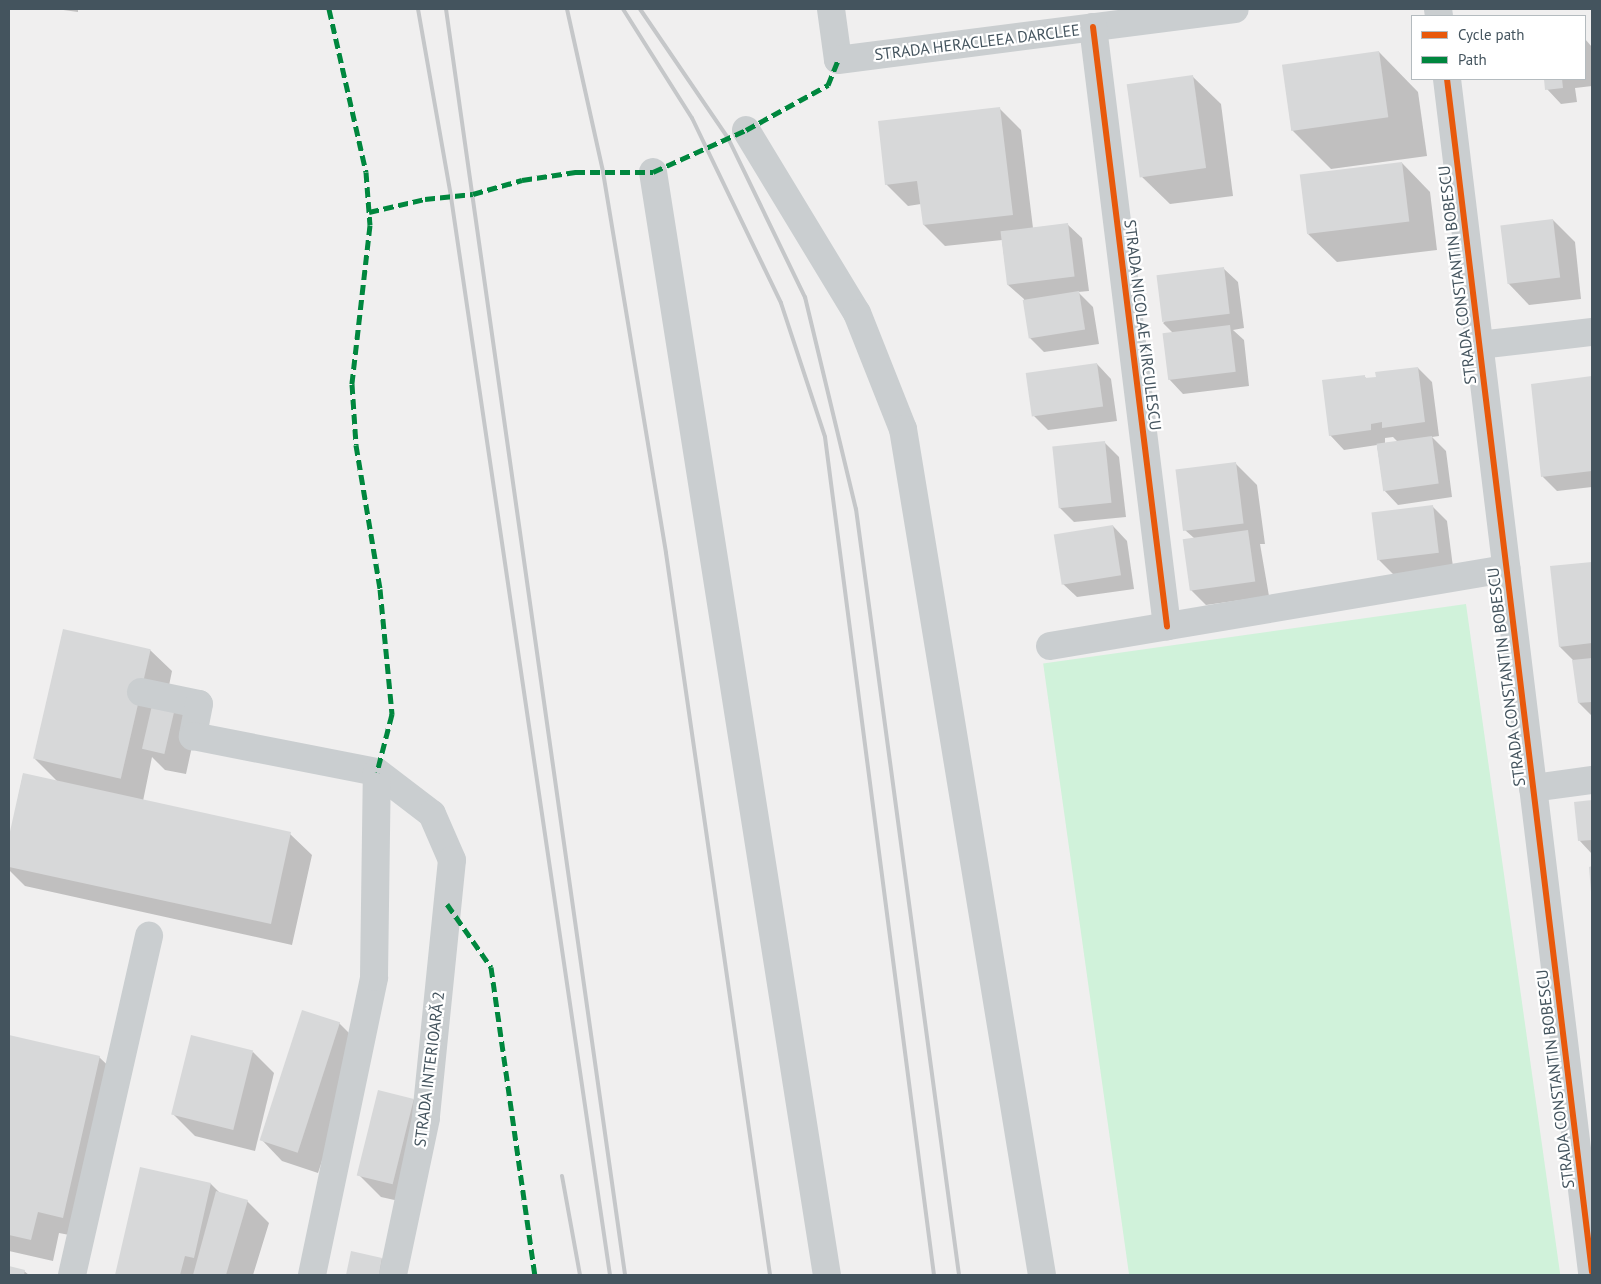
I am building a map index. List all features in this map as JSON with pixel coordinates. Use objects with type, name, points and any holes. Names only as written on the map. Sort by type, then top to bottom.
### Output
[{"type":"street","name":"STRADA HERACLEEA DARCLEE","points":[[831,9],[838,60],[1102,20],[1235,9]]},
{"type":"street","name":"STRADA NICOLAE KIRCULESCU","points":[[1102,20],[1167,626]]},
{"type":"street","name":"STRADA CONSTANTIN BOBESCU","points":[[1447,80],[1591,1256]]},
{"type":"street","points":[[746,130],[857,312],[903,429],[1042,1275]]},
{"type":"street","points":[[653,172],[827,1275]]},
{"type":"street","points":[[1479,345],[1592,332]]},
{"type":"street","points":[[1050,646],[1507,570]]},
{"type":"street","points":[[141,692],[199,704],[192,736],[377,772],[374,977],[312,1275]]},
{"type":"street","name":"STRADA INTERIOARĂ 2","points":[[377,772],[432,814],[452,860],[426,1118],[394,1275]]},
{"type":"street","points":[[1533,788],[1592,780]]},
{"type":"street","points":[[72,1275],[149,936]]},
{"type":"green space","points":[[1466,604],[1560,1275],[1129,1275],[1043,663]]},
{"type":"building","points":[[1379,51],[1388,117],[1291,131],[1282,65]]},
{"type":"building","points":[[1193,75],[1206,168],[1140,177],[1127,84]]},
{"type":"building","points":[[1544,80],[1562,80],[1563,88],[1545,90]]},
{"type":"building","points":[[1000,107],[1013,215],[923,225],[917,181],[885,185],[878,121]]},
{"type":"building","points":[[1402,162],[1409,222],[1307,234],[1300,175]]},
{"type":"building","points":[[1553,219],[1560,278],[1508,284],[1500,225]]},
{"type":"building","points":[[1068,223],[1075,277],[1007,285],[1001,231]]},
{"type":"building","points":[[1224,267],[1230,314],[1162,322],[1157,275]]},
{"type":"building","points":[[1079,291],[1085,330],[1029,338],[1023,300]]},
{"type":"building","points":[[1230,325],[1236,372],[1168,380],[1163,333]]},
{"type":"building","points":[[1097,363],[1103,407],[1032,417],[1026,373]]},
{"type":"building","points":[[1418,367],[1425,422],[1382,428],[1382,422],[1371,424],[1371,430],[1329,436],[1322,380],[1365,375],[1365,378],[1376,377],[1375,372]]},
{"type":"building","points":[[1592,376],[1592,471],[1541,477],[1531,384]]},
{"type":"building","points":[[1432,436],[1439,484],[1383,491],[1377,444]]},
{"type":"building","points":[[1105,441],[1111,503],[1059,508],[1052,447]]},
{"type":"building","points":[[1236,462],[1244,524],[1183,531],[1175,469]]},
{"type":"building","points":[[1433,505],[1439,553],[1377,560],[1371,513]]},
{"type":"building","points":[[1113,525],[1121,575],[1062,585],[1054,534]]},
{"type":"building","points":[[1248,530],[1255,581],[1190,591],[1183,539]]},
{"type":"building","points":[[1592,562],[1592,643],[1559,647],[1550,566]]},
{"type":"building","points":[[63,629],[151,649],[121,779],[33,759]]},
{"type":"building","points":[[1592,658],[1592,702],[1578,703],[1572,660]]},
{"type":"building","points":[[153,701],[175,706],[164,754],[142,749]]},
{"type":"building","points":[[23,773],[291,832],[271,924],[9,867],[9,836]]},
{"type":"building","points":[[1592,800],[1592,840],[1578,841],[1574,802]]},
{"type":"building","points":[[1592,866],[1592,892],[1591,892],[1589,867]]},
{"type":"building","points":[[302,1010],[340,1022],[298,1153],[260,1140]]},
{"type":"building","points":[[9,1035],[100,1056],[63,1218],[38,1212],[31,1240],[9,1235]]},
{"type":"building","points":[[191,1035],[253,1050],[233,1130],[171,1115]]},
{"type":"building","points":[[378,1090],[414,1099],[393,1184],[357,1175]]},
{"type":"building","points":[[140,1167],[211,1183],[194,1258],[185,1256],[180,1275],[115,1275]]},
{"type":"building","points":[[216,1191],[248,1200],[226,1275],[193,1275]]},
{"type":"building","points":[[351,1251],[382,1258],[379,1275],[346,1275]]},
{"type":"building","points":[[9,1266],[25,1270],[24,1275],[9,1275]]},
{"type":"railway","points":[[418,9],[451,197],[610,1275]]},
{"type":"railway","points":[[446,9],[625,1275]]},
{"type":"railway","points":[[567,9],[603,172],[666,553],[770,1275]]},
{"type":"railway","points":[[623,9],[692,118],[781,303],[825,437],[934,1275]]},
{"type":"railway","points":[[640,9],[728,138],[805,297],[856,509],[959,1275]]},
{"type":"railway","points":[[562,1176],[580,1275]]},
{"type":"marked path","points":[[329,9],[366,172],[370,225],[352,384],[356,445],[380,589],[392,714],[377,772]]},
{"type":"marked path","points":[[369,212],[425,199],[473,194],[522,180],[575,172],[653,172],[746,130],[828,85],[838,60]]},
{"type":"marked path","points":[[447,904],[491,967],[535,1275]]},
{"type":"cycle path","points":[[1093,27],[1167,626]]},
{"type":"cycle path","points":[[1447,80],[1592,1272]]}]
